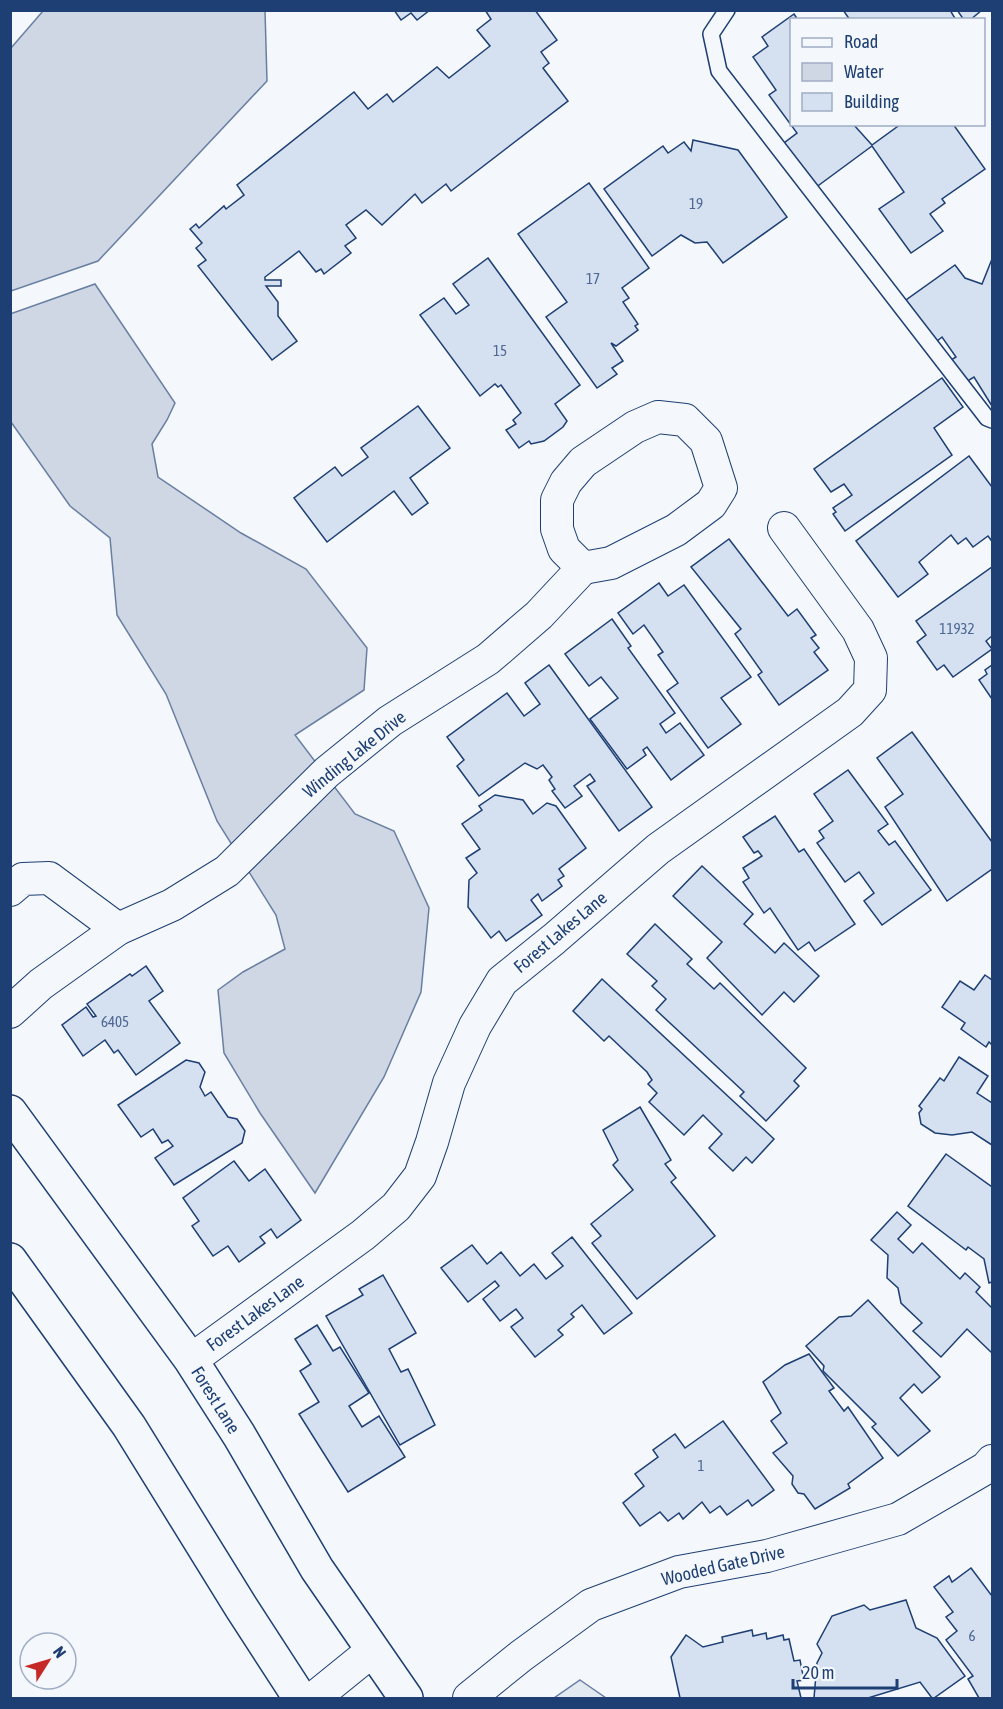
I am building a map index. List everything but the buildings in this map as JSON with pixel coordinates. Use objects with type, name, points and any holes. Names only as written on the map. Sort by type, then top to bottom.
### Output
[{"type":"main road","name":"Forest Lane","points":[[10,1112],[191,1360],[239,1436],[317,1569],[406,1698]]},
{"type":"main road","points":[[10,1260],[129,1426],[300,1698]]},
{"type":"street","points":[[658,417],[685,420],[706,441],[721,488],[711,504],[676,530],[629,555],[611,563],[583,568],[564,549],[557,529],[556,500],[566,482],[583,462],[634,427],[658,417]]},
{"type":"street","name":"Forest Lakes Lane","points":[[191,1360],[363,1235],[396,1207],[420,1176],[449,1083],[475,1026],[502,981],[658,849],[850,712],[870,690],[871,658],[858,630],[784,528]]},
{"type":"street","name":"Winding Lake Drive","points":[[10,1012],[41,984],[118,929],[172,905],[227,871],[327,772],[390,721],[488,659],[538,615],[583,568]]},
{"type":"street","points":[[10,890],[24,879],[50,878],[118,929]]},
{"type":"street","name":"Wooded Gate Drive","points":[[474,1694],[591,1605],[679,1572],[766,1556],[898,1519],[986,1468],[993,1461]]},
{"type":"street","points":[[314,1698],[372,1651]]},
{"type":"lane","points":[[727,10],[711,34],[719,71],[987,418],[993,420]]},
{"type":"shaded area","points":[[580,1680],[606,1698],[554,1698]]},
{"type":"water","points":[[43,11],[265,11],[267,81],[98,261],[11,291],[11,48]]},
{"type":"water","points":[[95,284],[175,403],[152,444],[158,477],[241,533],[306,569],[367,648],[364,690],[295,735],[355,814],[394,831],[429,908],[421,992],[384,1077],[315,1193],[260,1113],[224,1053],[218,990],[243,972],[285,949],[276,915],[217,821],[166,694],[117,615],[110,538],[70,506],[11,422],[10,314]]}]
